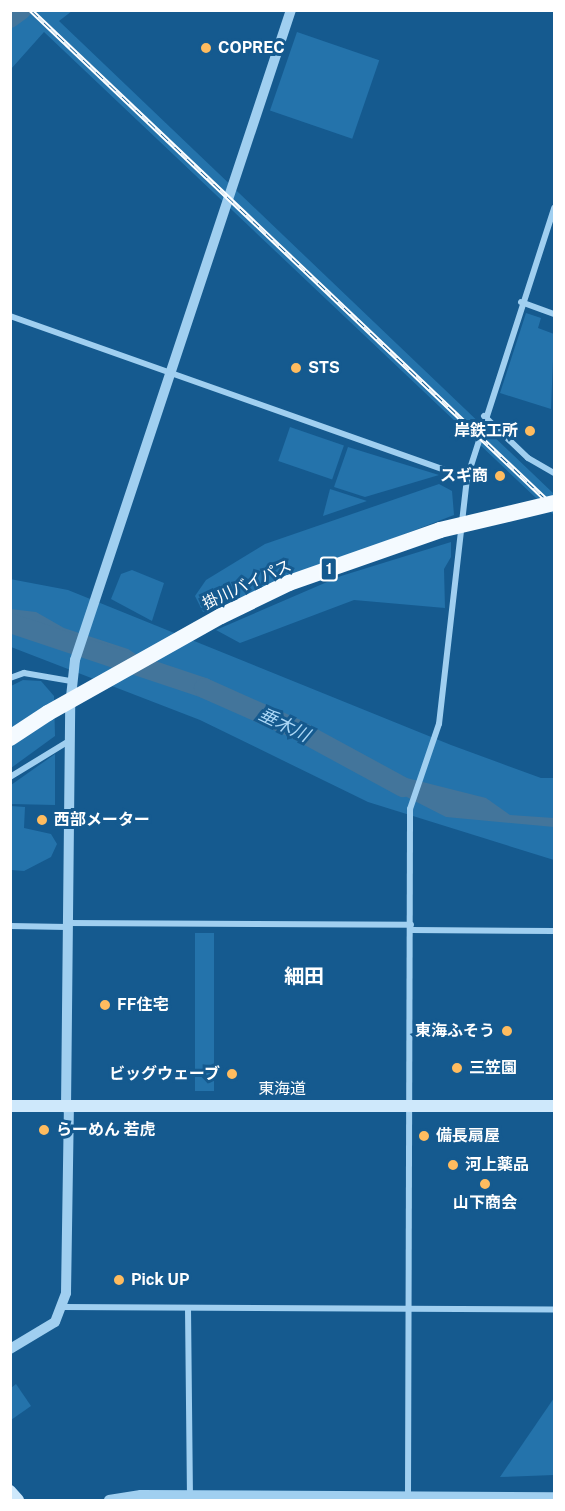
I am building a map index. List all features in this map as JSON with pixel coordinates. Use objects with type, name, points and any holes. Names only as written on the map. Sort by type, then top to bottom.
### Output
[{"type":"highway","name":"掛川バイパス","points":[[10,738],[48,713],[221,616],[289,583],[440,530],[555,503]]},
{"type":"main road","name":"東海道","points":[[10,1106],[68,1108],[555,1106]]},
{"type":"main road","points":[[10,1491],[18,1500]]},
{"type":"street","points":[[10,1349],[55,1322],[62,1307],[68,1108],[69,741],[71,681],[75,660],[291,10]]},
{"type":"street","points":[[413,1497],[409,1310],[410,809],[439,724],[466,478],[521,302],[555,208]]},
{"type":"street","points":[[521,302],[555,314]]},
{"type":"street","points":[[10,316],[170,375],[466,478]]},
{"type":"street","points":[[484,416],[528,458],[555,473]]},
{"type":"street","points":[[10,678],[24,673],[71,681]]},
{"type":"street","points":[[10,777],[69,741]]},
{"type":"street","points":[[10,926],[555,931]]},
{"type":"street","points":[[62,1307],[555,1310]]},
{"type":"street","points":[[189,1308],[190,1495]]},
{"type":"street","points":[[109,1500],[190,1495],[555,1497]]},
{"type":"shaded area","points":[[11,11],[72,11],[59,21],[554,494],[554,515],[44,32],[11,69]]},
{"type":"shaded area","points":[[297,32],[379,60],[352,139],[270,110]]},
{"type":"shaded area","points":[[526,313],[541,318],[538,328],[554,334],[551,409],[500,393]]},
{"type":"shaded area","points":[[290,427],[344,446],[332,480],[278,461]]},
{"type":"shaded area","points":[[348,447],[439,475],[365,497],[334,487]]},
{"type":"shaded area","points":[[439,484],[452,491],[454,515],[203,612],[195,596],[206,580],[265,544]]},
{"type":"shaded area","points":[[330,489],[367,501],[323,516]]},
{"type":"shaded area","points":[[451,542],[451,557],[444,569],[445,608],[354,600],[240,643],[216,630],[341,576]]},
{"type":"shaded area","points":[[132,570],[164,583],[152,621],[111,599],[121,574]]},
{"type":"shaded area","points":[[10,579],[68,590],[451,745],[541,778],[554,778],[554,860],[368,802],[200,720],[11,647]]},
{"type":"shaded area","points":[[10,609],[36,612],[64,628],[128,649],[157,668],[11,619]]},
{"type":"shaded area","points":[[23,680],[41,681],[54,696],[55,736],[11,768],[11,686]]},
{"type":"shaded area","points":[[55,754],[55,805],[11,804],[11,785]]},
{"type":"shaded area","points":[[371,769],[486,798],[510,815],[554,818],[554,827],[446,817],[395,791]]},
{"type":"shaded area","points":[[11,806],[25,807],[24,828],[51,834],[57,844],[51,857],[24,871],[11,870]]},
{"type":"shaded area","points":[[195,933],[214,933],[214,1091],[195,1091]]},
{"type":"shaded area","points":[[16,1384],[31,1406],[11,1420],[11,1388]]},
{"type":"shaded area","points":[[554,1398],[554,1475],[500,1477]]},
{"type":"waterway","points":[[10,18],[21,10]]},
{"type":"waterway","name":"垂木川","points":[[10,623],[204,688],[296,729],[403,787]]},
{"type":"railway","points":[[31,10],[554,507]]},
{"type":"place","name":"COPREC","points":[[206,48]]},
{"type":"place","name":"STS","points":[[296,368]]},
{"type":"place","name":"岸鉄工所","points":[[530,431]]},
{"type":"place","name":"スギ商","points":[[500,476]]},
{"type":"place","name":"西部メーター","points":[[42,820]]},
{"type":"place","name":"FF住宅","points":[[105,1005]]},
{"type":"place","name":"東海ふそう","points":[[507,1031]]},
{"type":"place","name":"三笠園","points":[[457,1068]]},
{"type":"place","name":"ビッグウェーブ","points":[[232,1074]]},
{"type":"place","name":"らーめん 若虎","points":[[44,1130]]},
{"type":"place","name":"備長扇屋","points":[[424,1136]]},
{"type":"place","name":"河上薬品","points":[[453,1165]]},
{"type":"place","name":"山下商会","points":[[485,1184]]},
{"type":"place","name":"Pick UP","points":[[119,1280]]},
{"type":"district","name":"細田","points":[[304,976]]}]
